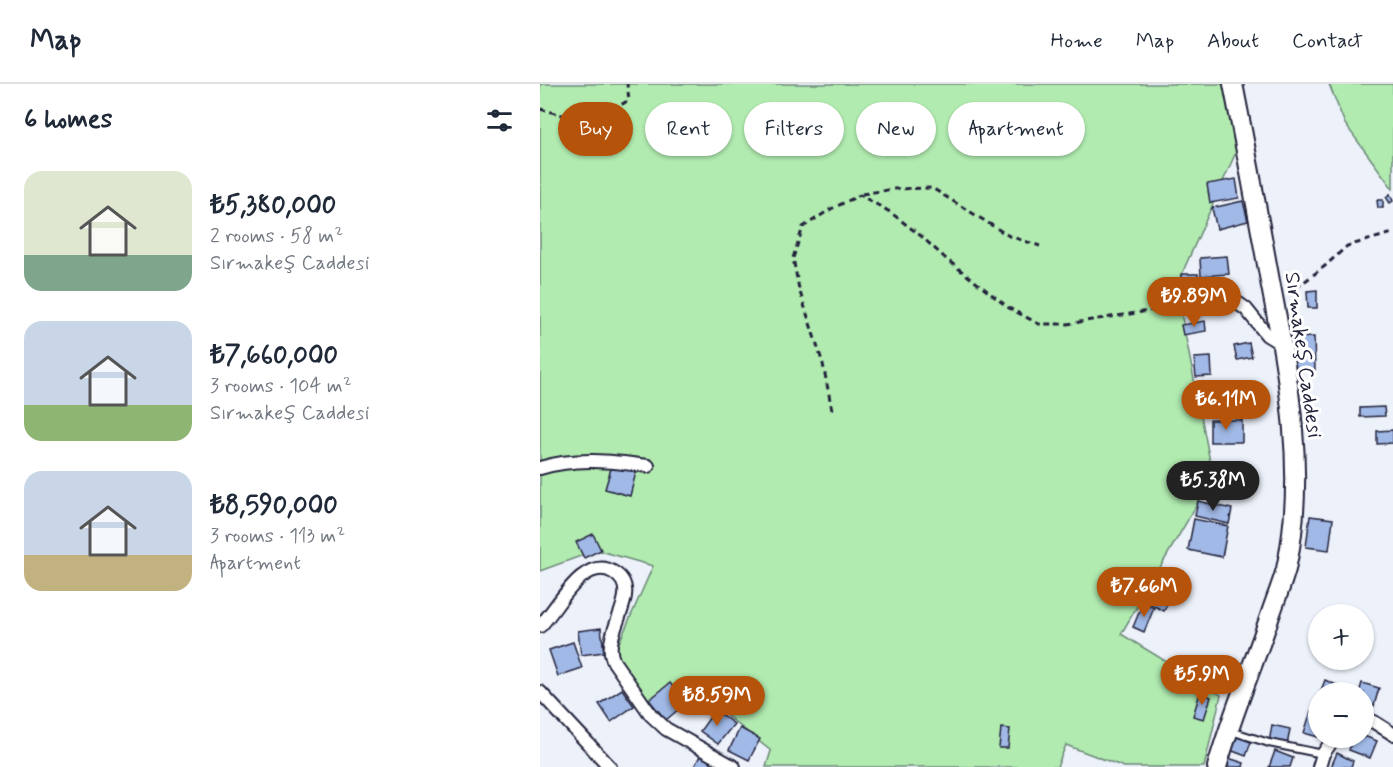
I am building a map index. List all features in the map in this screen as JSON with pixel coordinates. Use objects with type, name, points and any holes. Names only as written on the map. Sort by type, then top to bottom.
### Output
[{"type":"main road","name":"Sırmakeş Caddesi","points":[[1217,767],[1286,569],[1292,525],[1295,470],[1293,427],[1282,344],[1233,84]]},
{"type":"street","points":[[1179,306],[1228,300],[1239,304],[1246,309],[1267,335],[1282,344]]},
{"type":"street","points":[[540,468],[564,462],[599,460],[648,466]]},
{"type":"street","points":[[540,626],[578,579],[594,570],[613,572],[621,580],[627,592],[611,638],[610,655],[614,662],[651,714],[666,729],[734,767]]},
{"type":"street","points":[[540,692],[610,767]]},
{"type":"street","points":[[1374,722],[1393,734]]},
{"type":"street","points":[[1318,767],[1327,748]]},
{"type":"lane","points":[[1228,730],[1269,743],[1323,754]]},
{"type":"path","points":[[540,109],[616,129],[619,106],[629,100],[627,84]]},
{"type":"path","points":[[832,410],[823,364],[798,289],[793,258],[803,227],[831,209],[860,195],[893,189],[932,188],[1009,236],[1040,246]]},
{"type":"path","points":[[860,195],[890,212],[1009,308],[1039,324],[1067,324],[1179,306]]},
{"type":"path","points":[[1275,303],[1325,266],[1347,246],[1393,233]]},
{"type":"green space","points":[[540,84],[1227,84],[1237,150],[1176,287],[1213,477],[1121,634],[1221,695],[1204,767],[1124,767],[1066,745],[1057,767],[766,767],[771,751],[685,682],[645,700],[615,652],[653,566],[597,550],[540,571]]},
{"type":"green space","points":[[1329,84],[1393,84],[1393,189],[1345,124]]},
{"type":"building","points":[[1236,179],[1239,198],[1210,203],[1207,184]]},
{"type":"building","points":[[1390,194],[1393,201],[1390,203],[1386,197]]},
{"type":"building","points":[[1377,200],[1383,200],[1383,208],[1378,208]]},
{"type":"building","points":[[1243,201],[1248,221],[1217,229],[1212,208]]},
{"type":"building","points":[[1227,256],[1229,274],[1201,276],[1200,258]]},
{"type":"building","points":[[1181,274],[1198,274],[1198,294],[1181,294]]},
{"type":"building","points":[[1317,290],[1317,308],[1308,308],[1307,291]]},
{"type":"building","points":[[1205,321],[1206,331],[1183,335],[1181,325]]},
{"type":"building","points":[[1314,337],[1315,370],[1294,371],[1293,338]]},
{"type":"building","points":[[1249,343],[1252,357],[1237,360],[1234,346]]},
{"type":"building","points":[[1211,357],[1212,376],[1196,377],[1194,358]]},
{"type":"building","points":[[1384,407],[1385,416],[1360,417],[1360,408]]},
{"type":"building","points":[[1210,420],[1242,420],[1242,442],[1210,442]]},
{"type":"building","points":[[1393,430],[1393,443],[1377,444],[1377,431]]},
{"type":"building","points":[[612,465],[636,472],[630,496],[605,489]]},
{"type":"building","points":[[1198,501],[1232,509],[1229,524],[1195,516]]},
{"type":"building","points":[[1310,516],[1333,519],[1329,550],[1306,547]]},
{"type":"building","points":[[1194,519],[1228,526],[1222,557],[1188,550]]},
{"type":"building","points":[[593,534],[601,550],[584,558],[576,542]]},
{"type":"building","points":[[1155,579],[1175,588],[1164,611],[1144,601]]},
{"type":"building","points":[[1143,603],[1154,608],[1144,632],[1133,627]]},
{"type":"building","points":[[601,628],[604,652],[581,655],[578,631]]},
{"type":"building","points":[[573,642],[582,668],[558,676],[549,650]]},
{"type":"building","points":[[670,683],[686,703],[666,720],[649,700]]},
{"type":"building","points":[[1374,687],[1379,688],[1374,706]]},
{"type":"building","points":[[622,689],[634,706],[611,722],[599,704]]},
{"type":"building","points":[[1200,693],[1211,697],[1204,719],[1193,716]]},
{"type":"building","points":[[715,710],[734,724],[718,744],[700,731]]},
{"type":"building","points":[[1308,720],[1308,734],[1304,733]]},
{"type":"building","points":[[1272,725],[1290,729],[1287,746],[1269,743]]},
{"type":"building","points":[[740,728],[760,739],[749,760],[729,750]]},
{"type":"building","points":[[1001,728],[1010,729],[1008,748],[999,748]]},
{"type":"building","points":[[1235,736],[1251,742],[1246,756],[1230,750]]},
{"type":"building","points":[[1374,740],[1377,741],[1370,758],[1349,750],[1350,748],[1374,748]]},
{"type":"building","points":[[1275,751],[1293,758],[1290,767],[1269,767]]},
{"type":"building","points":[[1337,753],[1353,761],[1351,767],[1331,767]]},
{"type":"building","points":[[701,754],[715,762],[713,767],[694,767]]},
{"type":"building","points":[[1225,757],[1244,763],[1243,767],[1222,767]]}]
